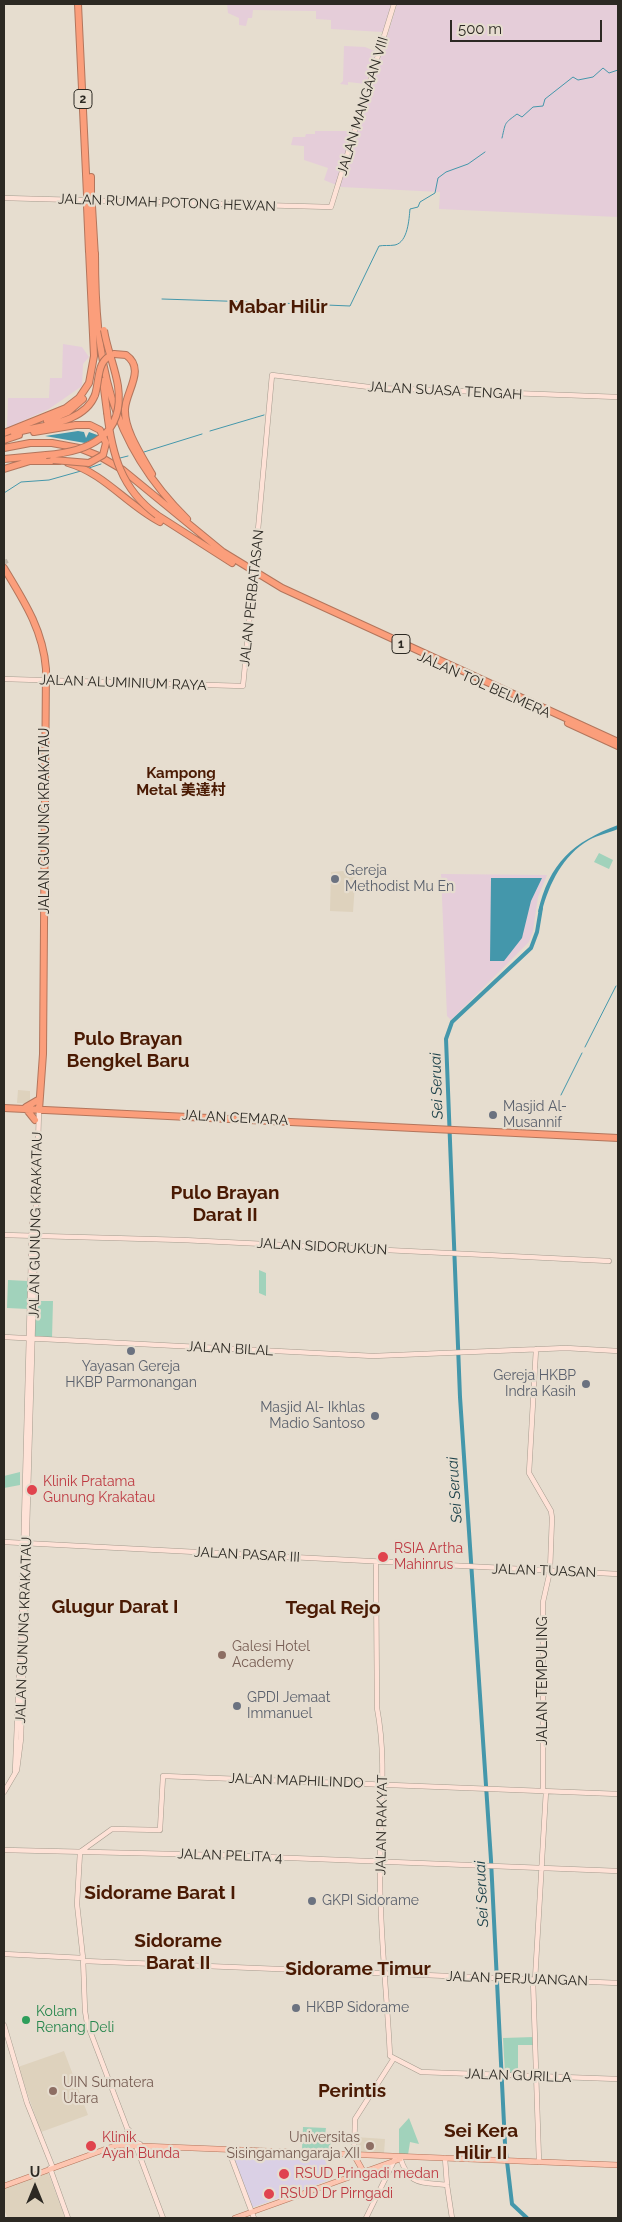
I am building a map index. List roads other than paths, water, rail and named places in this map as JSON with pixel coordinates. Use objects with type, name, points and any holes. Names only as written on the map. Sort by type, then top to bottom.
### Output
[{"type":"highway","name":"2","points":[[80,4],[92,251],[107,412],[112,446],[120,473],[138,499],[157,515]]},
{"type":"highway","points":[[4,436],[64,414],[77,406],[87,394],[94,380],[97,364],[92,251]]},
{"type":"highway","points":[[5,463],[49,458],[86,448],[100,440],[110,426],[117,409],[118,392],[104,330],[92,251]]},
{"type":"highway","points":[[4,436],[19,427],[66,408],[79,398],[86,389],[91,377],[94,361],[94,304]]},
{"type":"highway","name":"1","points":[[94,304],[107,379],[117,418],[141,464],[174,506],[224,552]]},
{"type":"highway","points":[[4,436],[81,413],[94,399],[101,364],[112,355],[126,355],[134,365],[134,377],[127,398],[125,413],[131,432],[151,472],[174,506]]},
{"type":"highway","points":[[4,436],[76,425],[92,426],[100,430],[106,441],[103,455],[89,463],[49,458]]},
{"type":"highway","name":"1","points":[[4,450],[30,443],[52,443],[79,448],[99,456],[123,470],[224,552],[256,573],[311,602],[618,742]]},
{"type":"highway","name":"1","points":[[4,450],[49,447],[78,452],[94,458],[125,476],[192,532],[242,569]]},
{"type":"highway","points":[[49,458],[75,465],[96,475],[143,512],[214,552]]},
{"type":"highway","name":"1","points":[[157,515],[242,569]]},
{"type":"highway","points":[[5,566],[39,630],[45,679]]},
{"type":"highway","name":"JALAN TOL BELMERA","points":[[242,569],[307,604],[618,746]]},
{"type":"highway","points":[[4,573],[34,624],[42,649],[45,679]]},
{"type":"highway","name":"JALAN GUNUNG KRAKATAU","points":[[38,1109],[42,1003],[45,679]]},
{"type":"highway","points":[[4,1107],[48,1109]]},
{"type":"highway","points":[[27,1108],[48,1109]]},
{"type":"highway","name":"JALAN CEMARA","points":[[48,1109],[618,1138]]},
{"type":"main road","points":[[4,2186],[116,2145],[618,2166]]},
{"type":"main road","points":[[354,2155],[362,2171]]},
{"type":"main road","points":[[381,2156],[384,2159],[382,2164]]},
{"type":"main road","points":[[235,2218],[398,2157]]},
{"type":"main road","points":[[508,2162],[567,2164]]},
{"type":"street","name":"JALAN MANGAAN VIII","points":[[331,207],[394,4]]},
{"type":"street","name":"JALAN RUMAH POTONG HEWAN","points":[[4,198],[331,207]]},
{"type":"street","name":"JALAN SUASA TENGAH","points":[[272,375],[363,387],[618,397]]},
{"type":"street","name":"JALAN PERBATASAN","points":[[243,686],[272,375]]},
{"type":"street","name":"JALAN ALUMINIUM RAYA","points":[[4,679],[243,686]]},
{"type":"street","name":"JALAN GUNUNG KRAKATAU","points":[[4,1792],[16,1771],[26,1543],[35,1137],[38,1109]]},
{"type":"street","name":"JALAN SIDORUKUN","points":[[4,1235],[452,1252],[609,1261]]},
{"type":"street","name":"JALAN BILAL","points":[[4,1337],[367,1356],[575,1348],[618,1351]]},
{"type":"street","name":"JALAN TEMPULING","points":[[536,1349],[529,1472],[552,1513],[550,1571],[543,1602],[544,1791],[542,1869],[534,1980],[539,2162]]},
{"type":"street","name":"JALAN PASAR III","points":[[4,1542],[473,1568]]},
{"type":"street","name":"JALAN RAKYAT","points":[[376,1563],[377,1708],[384,1785],[380,1862],[390,2056],[394,2058]]},
{"type":"street","name":"JALAN TUASAN","points":[[473,1568],[618,1574]]},
{"type":"street","name":"JALAN MAPHILINDO","points":[[80,1852],[113,1829],[160,1830],[163,1776],[618,1794]]},
{"type":"street","name":"JALAN PELITA 4","points":[[4,1850],[228,1855],[618,1871]]},
{"type":"street","points":[[80,1852],[77,1904],[84,1959],[85,2010],[133,2142],[144,2146]]},
{"type":"street","name":"JALAN PERJUANGAN","points":[[4,1954],[385,1974],[618,1983]]},
{"type":"street","points":[[4,2025],[20,2082],[68,2218]]},
{"type":"street","points":[[354,2155],[355,2119],[394,2058]]},
{"type":"street","name":"JALAN GURILLA","points":[[394,2058],[418,2071],[618,2079]]},
{"type":"street","points":[[116,2145],[129,2130]]},
{"type":"street","points":[[136,2146],[163,2218]]},
{"type":"street","points":[[228,2149],[254,2218]]},
{"type":"street","points":[[366,2218],[398,2157],[415,2182],[446,2185]]},
{"type":"street","points":[[445,2159],[446,2185],[452,2218]]},
{"type":"water","points":[[78,431],[84,432],[86,438],[89,432],[100,436],[85,443],[45,436]]},
{"type":"water","points":[[618,825],[618,829],[589,840],[572,854],[558,871],[542,911],[538,912],[549,880],[565,856],[588,839]]},
{"type":"water","points":[[491,878],[542,878],[531,901],[522,938],[504,961],[490,961]]},
{"type":"waterway","points":[[502,138],[506,123],[517,114],[522,117],[533,107],[543,106],[545,99],[573,77],[578,80],[593,77],[603,68],[609,73],[618,70]]},
{"type":"waterway","points":[[255,302],[350,306],[379,246],[395,245],[403,240],[407,230],[410,209],[418,207],[420,202],[435,193],[438,178],[446,172],[468,164],[485,152]]},
{"type":"waterway","points":[[162,299],[253,302]]},
{"type":"waterway","points":[[210,431],[264,415]]},
{"type":"waterway","points":[[144,452],[202,434]]},
{"type":"waterway","points":[[120,458],[128,456]]},
{"type":"waterway","points":[[89,468],[101,464]]},
{"type":"waterway","points":[[4,493],[21,482],[49,480],[81,471]]},
{"type":"waterway","name":"Sei Seruai","points":[[527,2218],[512,2204],[505,2144],[491,1860],[460,1397],[446,1039],[452,1022],[531,948],[537,932],[541,908]]},
{"type":"waterway","points":[[585,1047],[616,986]]},
{"type":"waterway","points":[[561,1095],[582,1053]]},
{"type":"tunnel","points":[[4,560],[6,564]]},
{"type":"place","name":"Gereja Methodist Mu En","points":[[335,879]]},
{"type":"place","name":"Masjid Al- Musannif","points":[[493,1115]]},
{"type":"place","name":"Yayasan Gereja HKBP Parmonangan","points":[[131,1351]]},
{"type":"place","name":"Gereja HKBP Indra Kasih","points":[[586,1384]]},
{"type":"place","name":"Masjid Al- Ikhlas Madio Santoso","points":[[375,1416]]},
{"type":"place","name":"Klinik Pratama Gunung Krakatau","points":[[32,1490]]},
{"type":"place","name":"RSIA Artha Mahinrus","points":[[383,1557]]},
{"type":"place","name":"Galesi Hotel Academy","points":[[222,1655]]},
{"type":"place","name":"GPDI Jemaat Immanuel","points":[[237,1706]]},
{"type":"place","name":"GKPI Sidorame","points":[[312,1901]]},
{"type":"place","name":"HKBP Sidorame","points":[[296,2008]]},
{"type":"place","name":"Kolam Renang Deli","points":[[26,2020]]},
{"type":"place","name":"UIN Sumatera Utara","points":[[53,2091]]},
{"type":"place","name":"Klinik Ayah Bunda","points":[[91,2146]]},
{"type":"place","name":"Universitas Sisingamangaraja XII","points":[[370,2146]]},
{"type":"place","name":"RSUD Pringadi medan","points":[[284,2174]]},
{"type":"place","name":"RSUD Dr Pirngadi","points":[[269,2194]]},
{"type":"district","name":"Mabar Hilir","points":[[278,307]]},
{"type":"district","name":"Kampong Metal 美達村","points":[[181,782]]},
{"type":"district","name":"Pulo Brayan Bengkel Baru","points":[[128,1050]]},
{"type":"district","name":"Pulo Brayan Darat II","points":[[225,1204]]},
{"type":"district","name":"Glugur Darat I","points":[[115,1607]]},
{"type":"district","name":"Tegal Rejo","points":[[333,1608]]},
{"type":"district","name":"Sidorame Barat I","points":[[160,1893]]},
{"type":"district","name":"Sidorame Barat II","points":[[178,1952]]},
{"type":"district","name":"Sidorame Timur","points":[[358,1969]]},
{"type":"district","name":"Perintis","points":[[352,2091]]},
{"type":"district","name":"Sei Kera Hilir II","points":[[481,2142]]}]
